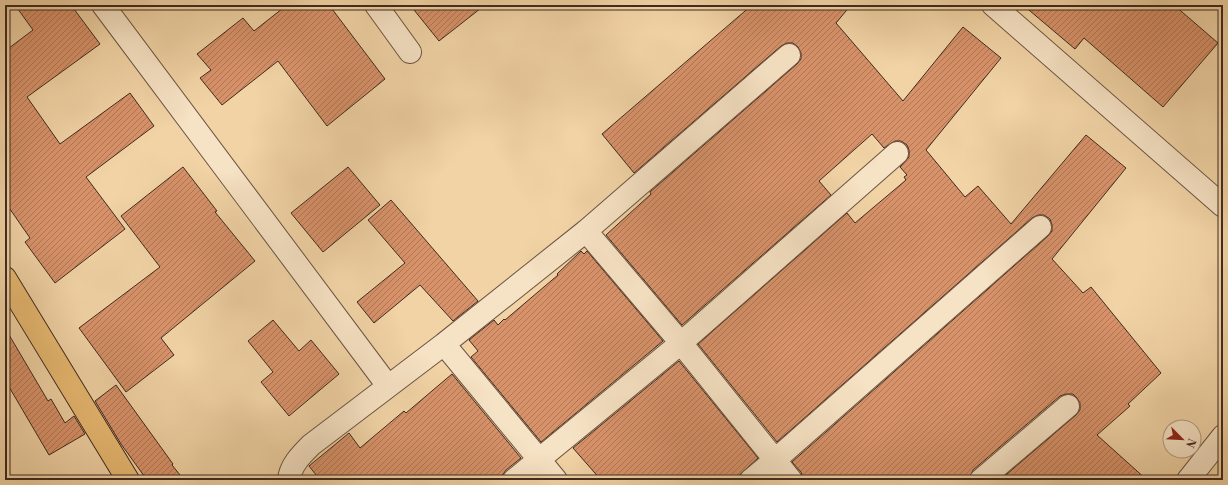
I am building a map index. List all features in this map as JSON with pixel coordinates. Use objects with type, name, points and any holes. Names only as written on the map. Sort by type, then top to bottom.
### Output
[{"type":"main road","points":[[5,278],[128,480]]},
{"type":"street","points":[[103,5],[388,386]]},
{"type":"street","points":[[376,5],[410,52]]},
{"type":"street","points":[[993,5],[1223,206]]},
{"type":"street","points":[[289,480],[298,459],[311,445],[444,344],[586,230],[789,55]]},
{"type":"street","points":[[514,480],[681,343],[898,153]]},
{"type":"street","points":[[751,480],[1040,227]]},
{"type":"street","points":[[586,230],[681,343],[791,480]]},
{"type":"street","points":[[444,344],[556,480]]},
{"type":"street","points":[[981,480],[1068,406]]},
{"type":"street","points":[[1188,480],[1223,436]]},
{"type":"building","points":[[15,5],[71,5],[100,44],[27,97],[60,144],[130,93],[154,126],[86,177],[125,229],[55,283],[25,242],[30,238],[5,202],[5,51],[33,30]]},
{"type":"building","points":[[287,5],[329,5],[385,79],[327,126],[278,61],[222,105],[200,78],[211,70],[197,54],[243,18],[254,31]]},
{"type":"building","points":[[410,5],[485,5],[439,41]]},
{"type":"building","points":[[752,5],[851,5],[836,23],[903,101],[963,27],[1001,58],[926,150],[965,197],[978,186],[1011,224],[1086,135],[1126,168],[1052,259],[1083,293],[1091,287],[1161,373],[1128,404],[1130,406],[1097,435],[1147,480],[1000,480],[1080,410],[1080,403],[1077,398],[1073,394],[1066,394],[1060,396],[973,470],[969,480],[804,480],[801,472],[792,462],[1048,236],[1052,231],[1052,225],[1050,219],[1044,215],[1038,215],[1032,218],[777,442],[698,344],[847,213],[855,223],[906,180],[904,177],[907,175],[900,167],[909,157],[907,145],[901,141],[895,141],[884,148],[872,134],[819,181],[831,195],[682,325],[606,235],[651,194],[650,192],[801,59],[801,53],[798,47],[793,43],[787,43],[781,46],[634,173],[602,134]]},
{"type":"building","points":[[1023,5],[1174,5],[1218,43],[1163,107],[1084,38],[1075,49]]},
{"type":"building","points":[[183,167],[217,211],[215,212],[255,261],[161,338],[174,355],[126,392],[79,328],[160,267],[121,216]]},
{"type":"building","points":[[348,167],[380,205],[323,252],[291,213]]},
{"type":"building","points":[[391,200],[478,301],[453,321],[420,285],[374,323],[357,302],[405,263],[368,220]]},
{"type":"building","points":[[581,251],[584,254],[587,251],[663,341],[541,442],[471,357],[478,351],[469,340],[494,320],[498,325],[504,319],[505,320],[558,275],[557,274]]},
{"type":"building","points":[[273,320],[299,351],[311,340],[339,374],[289,416],[261,382],[273,372],[248,341]]},
{"type":"building","points":[[5,328],[48,401],[51,399],[65,423],[74,416],[85,434],[49,455],[5,380]]},
{"type":"building","points":[[679,361],[758,458],[734,480],[601,480],[573,448]]},
{"type":"building","points":[[452,374],[521,458],[506,470],[499,480],[320,480],[309,466],[349,433],[360,448],[404,411],[406,413]]},
{"type":"building","points":[[116,385],[184,480],[147,480],[121,444],[95,401]]}]
